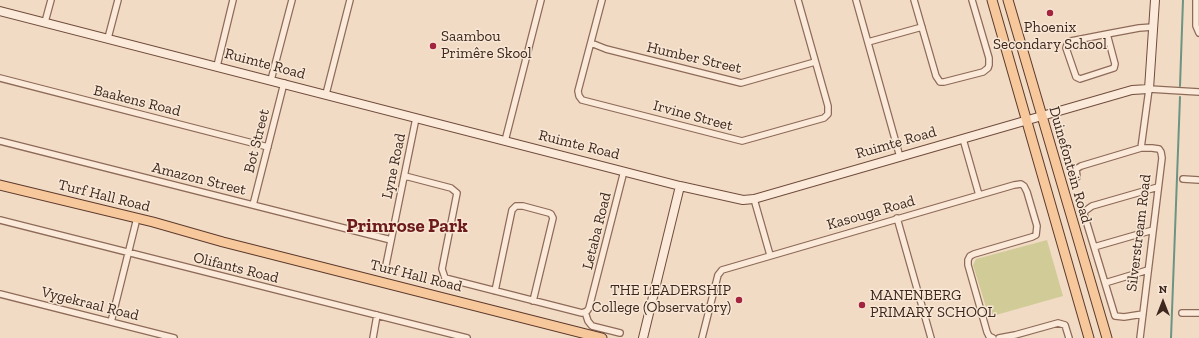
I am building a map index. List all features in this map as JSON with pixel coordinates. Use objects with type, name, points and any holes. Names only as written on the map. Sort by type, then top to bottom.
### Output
[{"type":"main road","name":"Duinefontein Road","points":[[992,0],[1089,338]]},
{"type":"main road","name":"Duinefontein Road","points":[[1008,0],[1107,338]]},
{"type":"main road","name":"Turf Hall Road","points":[[0,185],[137,221]]},
{"type":"main road","name":"Turf Hall Road","points":[[0,190],[223,242],[602,338]]},
{"type":"street","points":[[45,22],[51,0]]},
{"type":"street","points":[[108,38],[118,0]]},
{"type":"street","points":[[217,66],[233,0]]},
{"type":"street","points":[[271,80],[292,0]]},
{"type":"street","points":[[326,94],[350,0]]},
{"type":"street","points":[[505,141],[541,0]]},
{"type":"street","name":"Irvine Street","points":[[602,0],[578,91],[582,100],[738,140],[745,140],[826,117],[829,112],[798,0]]},
{"type":"street","points":[[856,0],[900,157]]},
{"type":"street","points":[[914,0],[936,76],[940,82],[948,82],[986,71],[990,65],[972,0]]},
{"type":"street","points":[[1141,148],[1149,89],[1155,0]]},
{"type":"street","points":[[1196,0],[1196,26],[1199,33]]},
{"type":"street","name":"Ruimte Road","points":[[0,11],[680,186],[743,200],[754,199],[1132,90],[1149,89]]},
{"type":"street","points":[[868,42],[922,26]]},
{"type":"street","points":[[1107,34],[1115,64],[1114,68],[1077,78],[1066,48],[1068,43],[1071,41],[1107,34],[1139,28],[1154,27]]},
{"type":"street","name":"Humber Street","points":[[591,44],[741,83],[815,62]]},
{"type":"street","name":"Baakens Road","points":[[0,78],[268,146]]},
{"type":"street","name":"Bot Street","points":[[253,205],[284,83]]},
{"type":"street","points":[[1149,89],[1199,92]]},
{"type":"street","name":"Lyne Road","points":[[386,265],[416,118]]},
{"type":"street","points":[[964,139],[979,195]]},
{"type":"street","name":"Amazon Street","points":[[0,140],[391,240]]},
{"type":"street","name":"Silverstream Road","points":[[1077,177],[1076,169],[1081,166],[1141,148],[1159,149],[1161,152],[1162,158],[1140,338]]},
{"type":"street","name":"Letaba Road","points":[[585,312],[589,308],[624,171]]},
{"type":"street","points":[[405,176],[451,188],[457,193],[442,269],[445,278],[533,301],[585,312],[588,322],[592,326],[620,333]]},
{"type":"street","points":[[1183,179],[1199,180]]},
{"type":"street","name":"Kasouga Road","points":[[702,338],[719,272],[725,268],[1014,185],[1023,185],[1027,192],[1037,226],[1038,232],[1036,235],[974,254],[970,256],[968,260],[968,265],[987,332],[989,336],[993,338]]},
{"type":"street","points":[[643,338],[680,186]]},
{"type":"street","points":[[1143,314],[1124,318],[1115,316],[1084,214],[1086,209],[1092,206],[1158,187]]},
{"type":"street","points":[[754,199],[770,255]]},
{"type":"street","points":[[495,291],[512,210],[516,206],[523,206],[551,214],[553,218],[533,301]]},
{"type":"street","points":[[897,218],[931,338]]},
{"type":"street","name":"Olifants Road","points":[[0,220],[467,338]]},
{"type":"street","points":[[111,322],[137,221]]},
{"type":"street","points":[[1094,247],[1153,230]]},
{"type":"street","points":[[1105,283],[1148,270]]},
{"type":"street","name":"Vygekraal Road","points":[[0,294],[174,338]]},
{"type":"street","points":[[1182,312],[1199,313]]},
{"type":"street","points":[[372,338],[377,315]]},
{"type":"street","points":[[999,338],[1058,323],[1065,325],[1069,338]]},
{"type":"shaded area","points":[[1047,240],[1063,296],[989,317],[973,265],[976,259]]},
{"type":"waterway","points":[[1180,86],[1183,0]]},
{"type":"waterway","points":[[1171,338],[1180,97]]},
{"type":"place","name":"Phoenix Secondary School","points":[[1050,13]]},
{"type":"place","name":"Saambou Primêre Skool","points":[[433,46]]},
{"type":"place","name":"THE LEADERSHIP College (Observatory)","points":[[739,300]]},
{"type":"place","name":"MANENBERG PRIMARY SCHOOL","points":[[862,305]]},
{"type":"district","name":"Primrose Park","points":[[407,227]]}]
